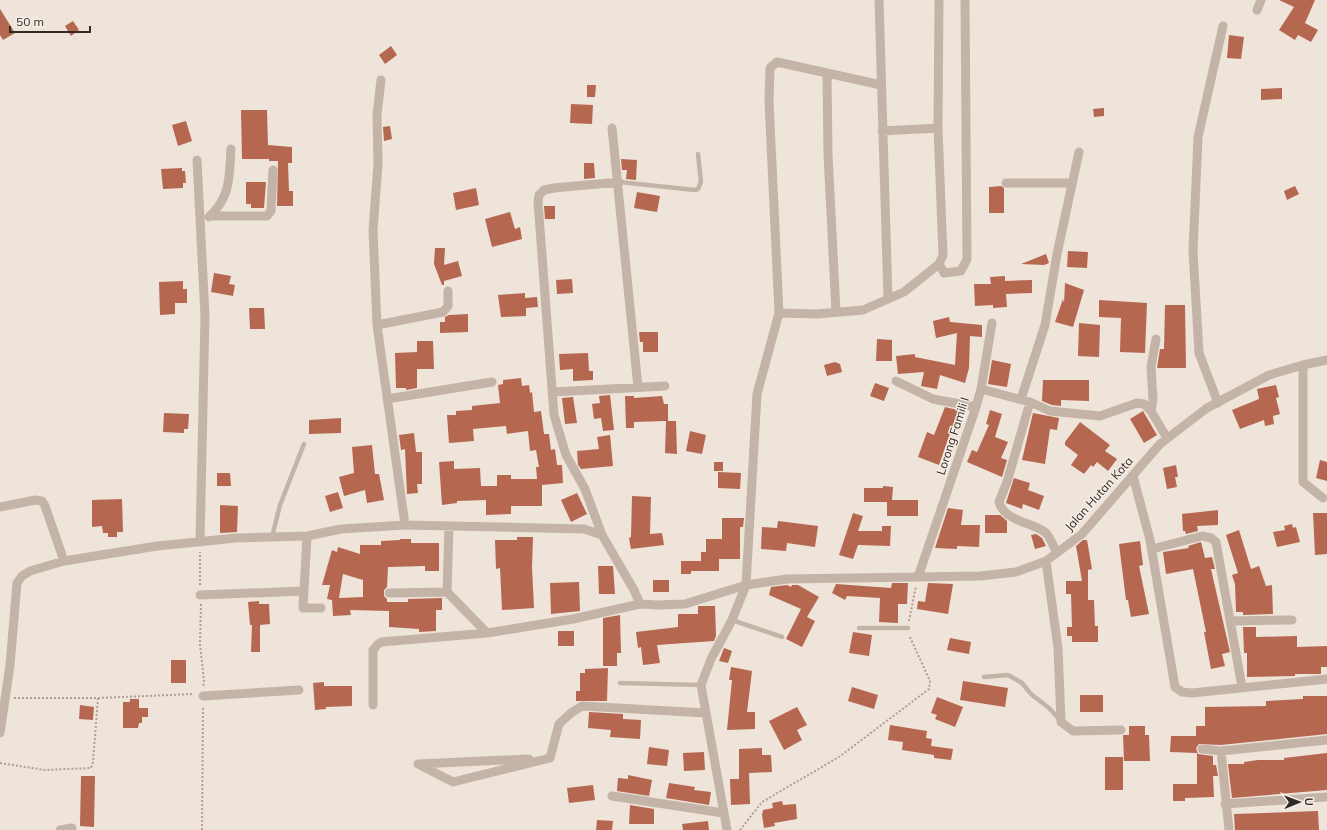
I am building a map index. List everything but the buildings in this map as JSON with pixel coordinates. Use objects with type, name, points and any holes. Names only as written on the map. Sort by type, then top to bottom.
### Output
[{"type":"street","points":[[879,0],[888,299]]},
{"type":"street","points":[[779,313],[863,310],[904,292],[939,264],[943,255],[938,128],[939,0]]},
{"type":"street","points":[[939,264],[944,273],[961,272],[967,259],[965,0]]},
{"type":"street","points":[[1257,10],[1261,0]]},
{"type":"street","points":[[1218,403],[1199,353],[1193,251],[1198,137],[1223,26]]},
{"type":"street","points":[[727,830],[701,686],[711,659],[732,620],[746,585],[757,394],[779,313],[769,101],[770,68],[777,62],[881,86]]},
{"type":"street","points":[[827,73],[828,154],[836,312]]},
{"type":"street","points":[[382,80],[377,115],[378,164],[374,230],[377,325],[405,526]]},
{"type":"street","points":[[612,128],[619,182],[638,387]]},
{"type":"street","points":[[882,131],[938,128]]},
{"type":"street","points":[[201,226],[220,207],[226,195],[231,149]]},
{"type":"street","points":[[1057,553],[1046,532],[1023,524],[1003,511],[999,502],[1007,482],[1025,400],[1045,325],[1057,254],[1079,152]]},
{"type":"street","points":[[197,160],[205,316],[200,542]]},
{"type":"street","points":[[211,216],[267,216],[271,211],[273,170]]},
{"type":"street","points":[[619,182],[554,188],[544,190],[539,195],[546,323],[554,414],[566,455],[585,489],[602,535],[634,590],[640,604]]},
{"type":"street","points":[[1006,183],[1072,183]]},
{"type":"street","points":[[377,325],[443,312],[448,306],[448,291]]},
{"type":"street","points":[[980,389],[992,323]]},
{"type":"street","points":[[1156,339],[1151,367],[1153,400],[1151,410],[1167,438]]},
{"type":"street","name":"Jalan Hutan Kota","points":[[373,705],[373,650],[377,644],[487,633],[573,619],[640,604],[685,604],[746,585],[787,579],[980,576],[1016,572],[1046,561],[1082,534],[1167,438],[1207,408],[1269,375],[1327,360]]},
{"type":"street","points":[[1303,365],[1304,482],[1322,498]]},
{"type":"street","points":[[896,381],[934,399],[976,407]]},
{"type":"street","points":[[387,399],[492,382]]},
{"type":"street","points":[[553,392],[665,386]]},
{"type":"street","name":"Lorong Famili I","points":[[918,577],[976,407],[980,389],[1025,400],[1050,411],[1100,416],[1137,404],[1144,404],[1151,410]]},
{"type":"street","points":[[1133,476],[1152,549],[1175,687],[1182,692],[1192,693],[1327,679]]},
{"type":"street","points":[[0,507],[36,500],[42,501],[46,506],[64,561]]},
{"type":"street","points":[[0,733],[17,583],[22,576],[30,571],[64,561],[157,546],[236,538],[306,536],[341,529],[405,526],[449,526],[584,529],[602,535]]},
{"type":"street","points":[[449,526],[447,592],[487,633]]},
{"type":"street","points":[[306,536],[303,608],[320,608]]},
{"type":"street","points":[[1152,549],[1202,536],[1211,538],[1216,542],[1232,621],[1242,687]]},
{"type":"street","points":[[1046,561],[1058,648],[1061,722],[1073,731],[1121,730]]},
{"type":"street","points":[[200,595],[304,591]]},
{"type":"street","points":[[389,593],[447,592]]},
{"type":"street","points":[[1232,621],[1292,620]]},
{"type":"street","points":[[203,693],[299,690]]},
{"type":"street","points":[[550,758],[559,724],[571,713],[582,706],[706,713]]},
{"type":"street","points":[[1202,749],[1221,751],[1327,740]]},
{"type":"street","points":[[1221,751],[1225,804],[1229,830]]},
{"type":"street","points":[[550,758],[453,782],[418,764],[527,759],[550,758]]},
{"type":"street","points":[[612,796],[723,813]]},
{"type":"street","points":[[1225,804],[1327,797]]},
{"type":"street","points":[[60,830],[72,828]]},
{"type":"lane","points":[[619,182],[695,190],[698,189],[701,182],[698,154]]},
{"type":"lane","points":[[272,537],[280,505],[304,444]]},
{"type":"lane","points":[[732,620],[782,637]]},
{"type":"lane","points":[[859,628],[908,628]]},
{"type":"lane","points":[[984,677],[1008,675],[1022,683],[1031,694],[1049,708],[1061,722]]},
{"type":"lane","points":[[620,683],[701,686]]},
{"type":"path","points":[[200,542],[200,644],[204,681],[202,830]]},
{"type":"path","points":[[740,830],[762,802],[839,757],[929,689],[930,682],[910,639],[908,628],[918,577]]},
{"type":"path","points":[[5,698],[98,698],[203,693]]},
{"type":"path","points":[[0,763],[45,770],[91,768],[93,762],[98,698]]}]
